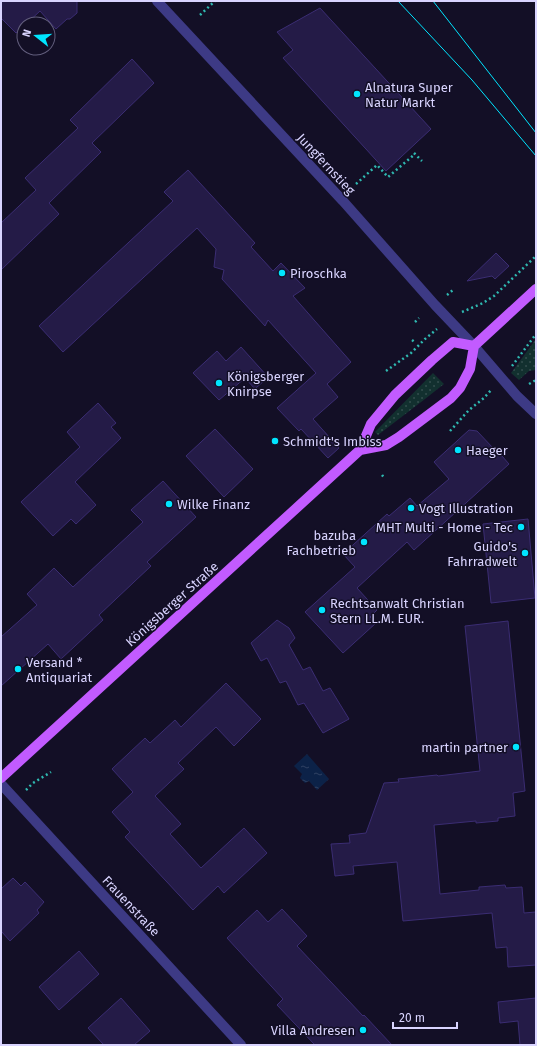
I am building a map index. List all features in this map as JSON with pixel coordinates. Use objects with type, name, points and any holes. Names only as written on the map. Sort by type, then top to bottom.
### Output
[{"type":"main road","points":[[360,450],[386,445],[400,437],[451,398],[460,388],[470,369],[474,346],[536,289]]},
{"type":"main road","name":"Königsberger Straße","points":[[1,778],[360,450],[371,424],[395,395],[432,360],[453,342],[474,346]]},
{"type":"street","name":"Jungfernstieg","points":[[157,1],[343,201],[435,305],[474,346],[517,396],[536,414]]},
{"type":"street","name":"Frauenstraße","points":[[1,784],[241,1045]]},
{"type":"path","points":[[200,15],[215,1]]},
{"type":"path","points":[[356,184],[377,165],[388,177],[414,153],[422,161]]},
{"type":"path","points":[[494,296],[536,256]]},
{"type":"path","points":[[446,296],[453,290]]},
{"type":"path","points":[[415,322],[419,318]]},
{"type":"path","points":[[510,370],[536,334]]},
{"type":"path","points":[[412,340],[416,343]]},
{"type":"path","points":[[386,371],[411,353]]},
{"type":"path","points":[[529,384],[536,380]]},
{"type":"path","points":[[450,431],[469,410]]},
{"type":"path","points":[[382,475],[386,479]]},
{"type":"path","points":[[33,783],[51,772]]},
{"type":"green space","points":[[536,339],[536,370],[529,371],[519,380],[511,373]]},
{"type":"green space","points":[[433,373],[444,384],[378,435],[375,432]]},
{"type":"water","points":[[307,754],[329,779],[317,790],[309,781],[305,783],[300,778],[302,774],[294,766]]},
{"type":"building","points":[[1,1],[77,1],[77,13],[70,19],[67,19],[56,29],[56,16],[44,16],[40,11],[35,16],[16,16],[16,33],[1,18]]},
{"type":"building","name":"Alnatura Super Natur Markt","points":[[320,8],[431,129],[386,171],[283,58],[293,50],[277,32]]},
{"type":"building","points":[[132,59],[154,83],[92,143],[101,152],[49,203],[59,214],[1,270],[1,223],[36,190],[25,178],[78,128],[70,120]]},
{"type":"building","points":[[188,170],[255,243],[251,247],[273,271],[281,263],[305,288],[293,296],[351,362],[327,384],[338,397],[313,419],[339,448],[328,458],[301,429],[299,431],[277,408],[316,373],[268,320],[265,326],[222,279],[224,270],[214,267],[216,249],[197,228],[63,352],[39,326],[173,201],[164,192]]},
{"type":"building","points":[[496,253],[509,266],[495,279],[492,276],[467,281]]},
{"type":"building","points":[[241,347],[268,377],[255,389],[245,378],[219,400],[193,373],[217,351],[226,361]]},
{"type":"building","points":[[98,403],[116,423],[111,427],[121,438],[75,482],[96,505],[76,524],[71,519],[53,536],[21,502],[80,447],[67,432]]},
{"type":"building","points":[[215,429],[253,469],[224,497],[186,456]]},
{"type":"building","points":[[469,430],[477,431],[509,464],[414,550],[407,542],[357,588],[377,610],[370,617],[376,623],[343,653],[305,612],[355,567],[343,554],[387,514],[389,516],[410,498],[417,506],[449,479],[434,462]]},
{"type":"building","points":[[163,481],[196,517],[147,562],[151,566],[99,615],[103,620],[61,659],[48,644],[1,686],[1,637],[37,605],[27,594],[54,568],[73,587],[143,522],[131,510]]},
{"type":"building","points":[[528,519],[535,598],[491,603],[483,524]]},
{"type":"building","points":[[277,620],[289,628],[295,638],[289,645],[303,670],[310,667],[323,691],[330,688],[349,719],[323,733],[304,703],[298,705],[286,681],[280,683],[267,658],[261,661],[251,643]]},
{"type":"building","points":[[508,621],[525,791],[513,793],[515,816],[498,818],[498,821],[476,823],[476,821],[434,825],[440,894],[479,890],[479,887],[505,885],[506,888],[522,887],[524,913],[536,912],[536,965],[508,967],[507,947],[496,948],[492,913],[403,921],[397,862],[353,866],[354,874],[335,876],[331,844],[350,843],[349,835],[366,833],[384,783],[399,782],[398,779],[480,771],[465,626]]},
{"type":"building","points":[[226,683],[261,719],[234,746],[216,727],[178,763],[184,769],[155,796],[181,824],[170,834],[201,868],[244,828],[267,853],[224,893],[218,886],[193,910],[125,837],[130,832],[112,812],[133,792],[112,769],[145,738],[150,743],[175,720],[181,727]]},
{"type":"building","points":[[13,878],[21,886],[25,882],[44,902],[37,910],[39,913],[10,941],[1,931],[1,889]]},
{"type":"building","points":[[282,909],[307,936],[297,946],[392,1045],[315,1045],[277,1005],[283,999],[227,938],[257,910],[268,922]]},
{"type":"building","points":[[79,951],[99,974],[59,1010],[39,987]]},
{"type":"building","points":[[121,998],[150,1031],[134,1045],[104,1045],[88,1028]]},
{"type":"building","points":[[536,998],[536,1045],[520,1045],[518,1021],[500,1023],[498,1002]]},
{"type":"tram line","points":[[398,1],[472,80],[536,156]]},
{"type":"tram line","points":[[433,1],[536,133]]},
{"type":"place","name":"Alnatura Super Natur Markt","points":[[357,94]]},
{"type":"place","name":"Piroschka","points":[[282,273]]},
{"type":"place","name":"Königsberger Knirpse","points":[[219,383]]},
{"type":"place","name":"Schmidt's Imbiss","points":[[275,441]]},
{"type":"place","name":"Haeger","points":[[458,450]]},
{"type":"place","name":"Wilke Finanz","points":[[169,504]]},
{"type":"place","name":"Vogt Illustration","points":[[411,508]]},
{"type":"place","name":"MHT Multi - Home - Tec","points":[[521,527]]},
{"type":"place","name":"bazuba Fachbetrieb","points":[[364,542]]},
{"type":"place","name":"Guido's Fahrradwelt","points":[[525,553]]},
{"type":"place","name":"Rechtsanwalt Christian Stern LL.M. EUR.","points":[[322,610]]},
{"type":"place","name":"Versand * Antiquariat","points":[[18,669]]},
{"type":"place","name":"martin partner","points":[[516,747]]},
{"type":"place","name":"Villa Andresen","points":[[363,1030]]}]
